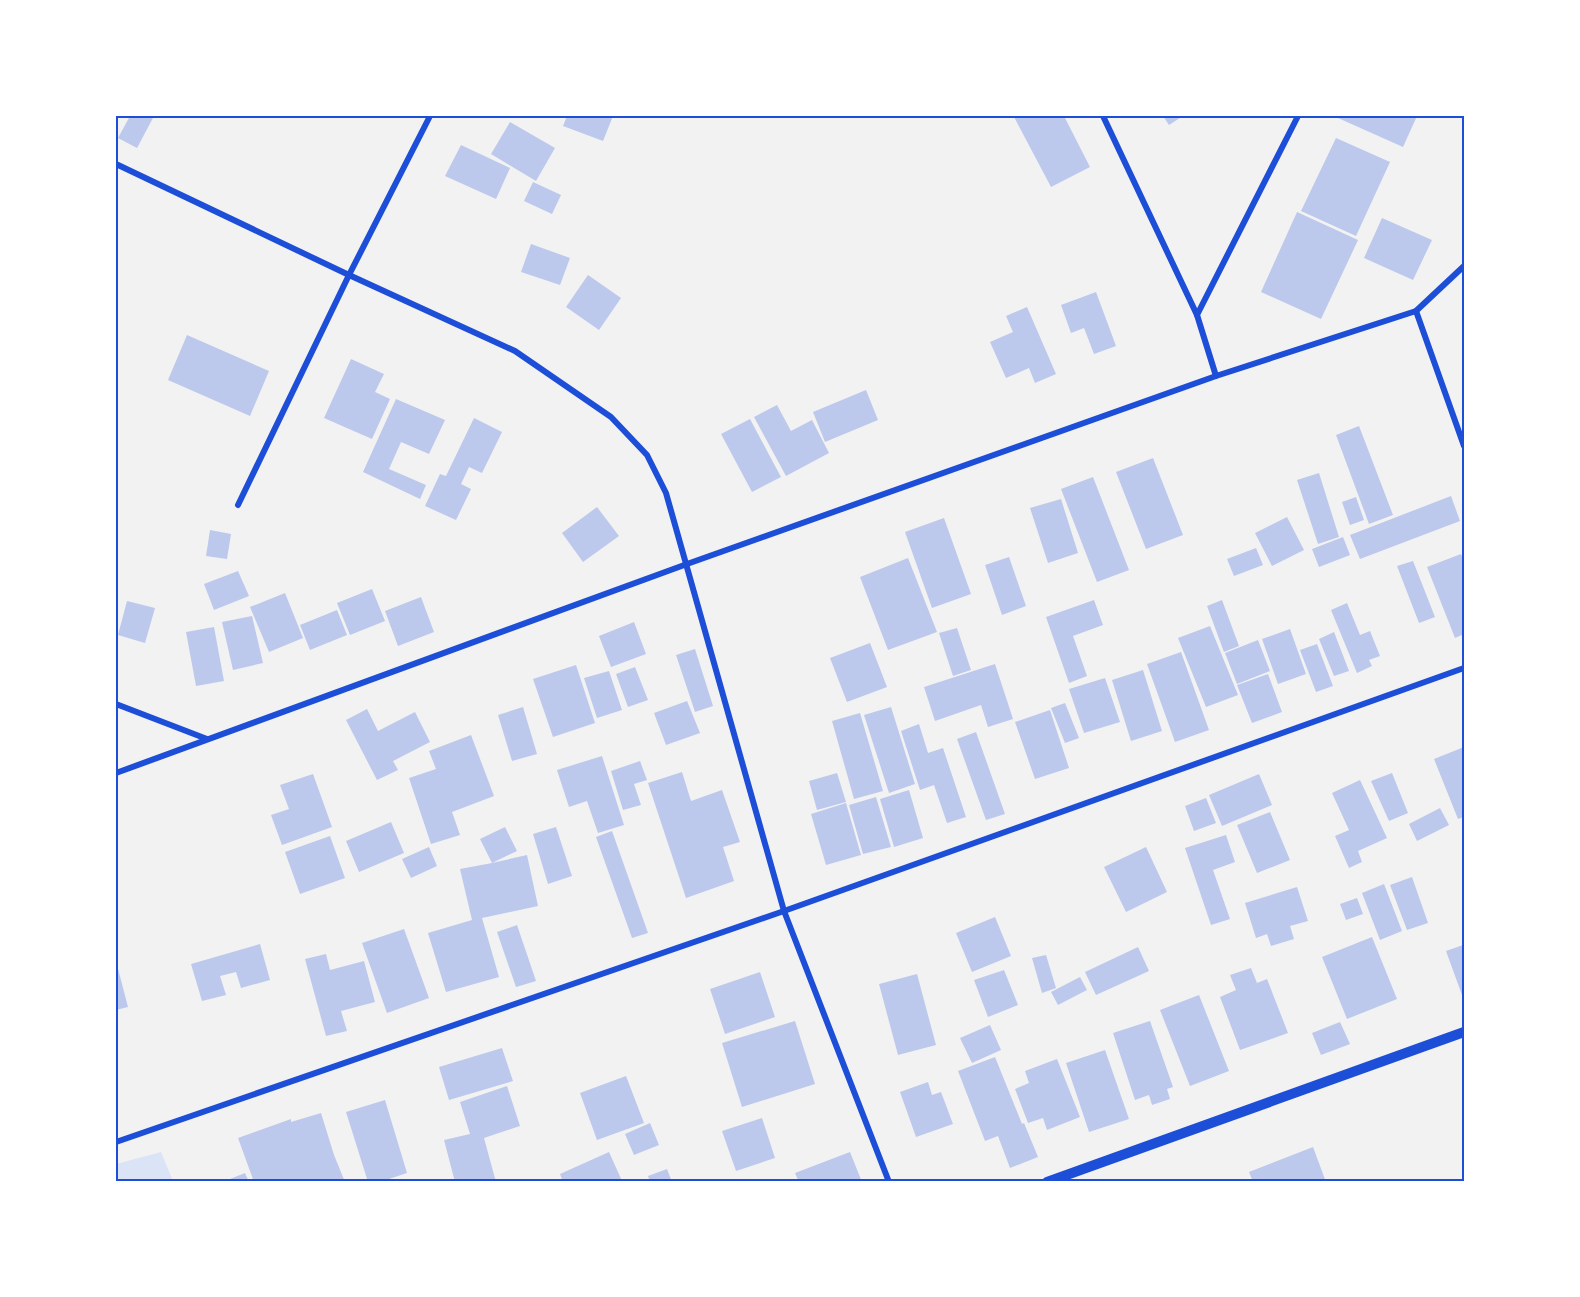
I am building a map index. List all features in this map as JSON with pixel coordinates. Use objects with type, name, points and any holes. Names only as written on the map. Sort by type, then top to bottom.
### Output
[{"type":"street","points":[[238,505],[349,275],[430,116]]},
{"type":"street","points":[[1103,116],[1197,315],[1216,376]]},
{"type":"street","points":[[1197,315],[1298,116]]},
{"type":"street","points":[[116,164],[515,351],[611,417],[647,455],[666,493],[784,911],[889,1182]]},
{"type":"street","points":[[116,773],[687,564],[1216,376],[1416,311],[1464,266]]},
{"type":"street","points":[[1416,311],[1464,446]]},
{"type":"street","points":[[116,1142],[784,911],[1464,668]]},
{"type":"street","points":[[116,704],[208,740]]},
{"type":"street","points":[[1047,1182],[1464,1032]]},
{"type":"shaded area","points":[[161,1152],[173,1181],[116,1181],[116,1164]]},
{"type":"building","points":[[130,116],[154,116],[137,148],[118,138]]},
{"type":"building","points":[[567,116],[613,116],[603,141],[563,126]]},
{"type":"building","points":[[1064,116],[1090,167],[1051,187],[1014,117]]},
{"type":"building","points":[[1163,116],[1183,116],[1169,125]]},
{"type":"building","points":[[1339,116],[1417,116],[1403,147],[1338,118]]},
{"type":"building","points":[[510,122],[555,148],[536,181],[491,154]]},
{"type":"building","points":[[1336,138],[1390,162],[1356,236],[1301,211]]},
{"type":"building","points":[[461,145],[510,168],[496,199],[445,176]]},
{"type":"building","points":[[533,182],[561,195],[552,214],[524,201]]},
{"type":"building","points":[[1297,212],[1358,240],[1321,319],[1261,292]]},
{"type":"building","points":[[1382,218],[1432,240],[1413,280],[1364,258]]},
{"type":"building","points":[[531,244],[570,258],[560,285],[521,272]]},
{"type":"building","points":[[588,275],[621,298],[599,330],[566,307]]},
{"type":"building","points":[[1096,292],[1116,346],[1094,354],[1084,328],[1071,333],[1061,305]]},
{"type":"building","points":[[1027,307],[1056,374],[1035,383],[1029,368],[1006,378],[990,342],[1013,332],[1006,316]]},
{"type":"building","points":[[187,335],[269,371],[250,416],[168,380]]},
{"type":"building","points":[[351,359],[384,374],[375,392],[390,399],[372,439],[324,418]]},
{"type":"building","points":[[866,390],[878,420],[825,442],[813,412]]},
{"type":"building","points":[[396,399],[445,420],[429,454],[401,442],[389,469],[426,485],[420,499],[363,472]]},
{"type":"building","points":[[777,405],[791,431],[812,420],[829,453],[786,476],[754,417]]},
{"type":"building","points":[[474,418],[502,432],[482,473],[469,467],[461,484],[471,489],[456,520],[425,506],[440,474],[446,476]]},
{"type":"building","points":[[750,419],[781,477],[752,492],[721,434]]},
{"type":"building","points":[[1359,426],[1393,515],[1369,524],[1336,435]]},
{"type":"building","points":[[1153,458],[1183,535],[1146,549],[1116,472]]},
{"type":"building","points":[[1319,473],[1339,537],[1318,544],[1297,480]]},
{"type":"building","points":[[1093,477],[1129,570],[1097,582],[1061,489]]},
{"type":"building","points":[[1451,496],[1460,521],[1360,559],[1350,535]]},
{"type":"building","points":[[1356,497],[1364,520],[1350,525],[1342,502]]},
{"type":"building","points":[[1061,499],[1078,553],[1048,563],[1030,508]]},
{"type":"building","points":[[597,507],[619,536],[583,562],[562,533]]},
{"type":"building","points":[[1287,517],[1304,550],[1272,566],[1255,533]]},
{"type":"building","points":[[944,518],[971,594],[932,608],[905,532]]},
{"type":"building","points":[[210,530],[231,534],[227,559],[206,556]]},
{"type":"building","points":[[1343,537],[1350,555],[1319,567],[1312,549]]},
{"type":"building","points":[[1256,548],[1263,565],[1234,576],[1227,559]]},
{"type":"building","points":[[1461,554],[1464,562],[1464,634],[1455,638],[1427,567]]},
{"type":"building","points":[[1009,557],[1026,606],[1002,615],[985,565]]},
{"type":"building","points":[[908,558],[937,632],[888,650],[860,577]]},
{"type":"building","points":[[1413,561],[1435,617],[1419,623],[1397,566]]},
{"type":"building","points":[[238,571],[249,596],[214,610],[204,584]]},
{"type":"building","points":[[372,589],[385,621],[350,635],[337,603]]},
{"type":"building","points":[[285,593],[303,638],[269,652],[250,607]]},
{"type":"building","points":[[421,597],[434,632],[398,646],[385,611]]},
{"type":"building","points":[[1094,600],[1103,625],[1073,636],[1087,676],[1069,683],[1046,617]]},
{"type":"building","points":[[1222,600],[1239,646],[1224,652],[1207,606]]},
{"type":"building","points":[[127,601],[155,608],[145,643],[118,635]]},
{"type":"building","points":[[1347,603],[1360,635],[1370,631],[1380,656],[1369,660],[1372,666],[1357,673],[1331,610]]},
{"type":"building","points":[[337,610],[347,635],[310,650],[300,625]]},
{"type":"building","points":[[252,616],[263,663],[233,670],[222,622]]},
{"type":"building","points":[[634,622],[646,654],[611,667],[599,636]]},
{"type":"building","points":[[1210,626],[1238,695],[1206,707],[1178,638]]},
{"type":"building","points":[[214,627],[224,681],[196,686],[186,632]]},
{"type":"building","points":[[957,628],[971,670],[953,676],[939,633]]},
{"type":"building","points":[[1290,629],[1306,674],[1278,684],[1262,639]]},
{"type":"building","points":[[1334,632],[1349,671],[1334,676],[1319,639]]},
{"type":"building","points":[[1258,640],[1270,671],[1237,684],[1225,653]]},
{"type":"building","points":[[870,643],[887,687],[847,702],[830,658]]},
{"type":"building","points":[[1317,644],[1333,686],[1316,692],[1300,650]]},
{"type":"building","points":[[695,649],[713,706],[695,712],[676,655]]},
{"type":"building","points":[[1181,652],[1209,730],[1175,742],[1147,664]]},
{"type":"building","points":[[995,664],[1013,719],[988,727],[981,705],[935,721],[924,687]]},
{"type":"building","points":[[576,665],[595,723],[553,737],[533,679]]},
{"type":"building","points":[[635,667],[648,700],[628,707],[616,674]]},
{"type":"building","points":[[1143,670],[1162,731],[1131,741],[1112,680]]},
{"type":"building","points":[[609,671],[622,710],[597,718],[584,678]]},
{"type":"building","points":[[1268,674],[1282,712],[1252,723],[1237,685]]},
{"type":"building","points":[[1105,678],[1120,722],[1084,733],[1069,689]]},
{"type":"building","points":[[687,701],[700,733],[666,745],[654,713]]},
{"type":"building","points":[[1065,703],[1079,738],[1065,743],[1051,708]]},
{"type":"building","points":[[523,707],[537,754],[512,761],[498,715]]},
{"type":"building","points":[[891,707],[915,784],[889,793],[864,715]]},
{"type":"building","points":[[367,709],[378,731],[415,712],[430,742],[393,761],[398,770],[377,780],[346,720]]},
{"type":"building","points":[[1050,710],[1069,768],[1035,779],[1015,722]]},
{"type":"building","points":[[860,713],[883,791],[854,799],[832,721]]},
{"type":"building","points":[[919,724],[928,753],[943,748],[966,817],[947,823],[934,785],[920,790],[901,731]]},
{"type":"building","points":[[976,732],[1005,814],[986,820],[957,739]]},
{"type":"building","points":[[471,735],[494,796],[452,812],[460,835],[431,844],[409,778],[436,769],[429,751]]},
{"type":"building","points":[[1464,747],[1464,817],[1458,819],[1434,759]]},
{"type":"building","points":[[602,756],[624,825],[598,833],[587,801],[569,807],[557,770]]},
{"type":"building","points":[[640,761],[647,780],[634,784],[641,805],[623,810],[611,771]]},
{"type":"building","points":[[682,772],[691,801],[722,790],[740,842],[723,847],[734,881],[686,898],[648,783]]},
{"type":"building","points":[[837,773],[846,802],[817,810],[809,781]]},
{"type":"building","points":[[1392,773],[1408,813],[1389,821],[1371,781]]},
{"type":"building","points":[[313,774],[332,827],[282,845],[271,815],[289,809],[280,785]]},
{"type":"building","points":[[1259,774],[1272,805],[1222,826],[1209,795]]},
{"type":"building","points":[[1360,780],[1387,838],[1358,851],[1362,862],[1349,868],[1335,836],[1349,830],[1332,793]]},
{"type":"building","points":[[909,790],[923,838],[894,847],[880,799]]},
{"type":"building","points":[[876,797],[891,847],[863,854],[849,805]]},
{"type":"building","points":[[1206,798],[1216,823],[1194,831],[1185,806]]},
{"type":"building","points":[[846,803],[861,855],[826,865],[811,814]]},
{"type":"building","points":[[1440,808],[1449,825],[1417,841],[1409,824]]},
{"type":"building","points":[[1270,812],[1290,860],[1257,873],[1237,825]]},
{"type":"building","points":[[391,822],[404,853],[359,872],[346,841]]},
{"type":"building","points":[[505,827],[517,851],[492,863],[480,839]]},
{"type":"building","points":[[556,827],[572,876],[548,884],[533,834]]},
{"type":"building","points":[[612,831],[648,933],[632,938],[596,837]]},
{"type":"building","points":[[1226,835],[1235,862],[1213,870],[1230,919],[1211,925],[1185,848]]},
{"type":"building","points":[[330,836],[345,878],[300,894],[285,852]]},
{"type":"building","points":[[429,847],[437,866],[411,878],[402,859]]},
{"type":"building","points":[[1146,847],[1167,892],[1126,912],[1104,867]]},
{"type":"building","points":[[527,855],[538,906],[482,918],[499,977],[446,992],[428,933],[472,920],[460,869]]},
{"type":"building","points":[[1412,877],[1428,923],[1407,930],[1390,885]]},
{"type":"building","points":[[1384,884],[1402,931],[1380,940],[1362,893]]},
{"type":"building","points":[[1297,887],[1308,921],[1290,926],[1294,939],[1271,946],[1267,934],[1256,938],[1245,903]]},
{"type":"building","points":[[1357,898],[1363,914],[1346,920],[1340,904]]},
{"type":"building","points":[[995,917],[1011,956],[972,972],[956,933]]},
{"type":"building","points":[[517,925],[536,981],[516,987],[497,932]]},
{"type":"building","points":[[404,929],[429,998],[387,1013],[362,943]]},
{"type":"building","points":[[1372,937],[1397,999],[1347,1019],[1322,957]]},
{"type":"building","points":[[260,944],[270,980],[241,988],[236,972],[220,976],[226,995],[202,1001],[191,964]]},
{"type":"building","points":[[1463,945],[1464,994],[1462,995],[1446,951]]},
{"type":"building","points":[[1138,947],[1149,971],[1096,995],[1085,972]]},
{"type":"building","points":[[326,954],[330,970],[364,961],[375,1002],[341,1011],[347,1031],[326,1036],[305,959]]},
{"type":"building","points":[[1046,955],[1056,988],[1042,993],[1032,958]]},
{"type":"building","points":[[116,961],[128,1007],[116,1010]]},
{"type":"building","points":[[1251,968],[1257,983],[1267,979],[1288,1033],[1240,1050],[1220,997],[1236,990],[1230,975]]},
{"type":"building","points":[[1004,970],[1018,1005],[988,1017],[974,980]]},
{"type":"building","points":[[760,972],[775,1017],[725,1034],[710,989]]},
{"type":"building","points":[[917,974],[936,1045],[898,1055],[879,984]]},
{"type":"building","points":[[1080,977],[1087,990],[1058,1005],[1051,992]]},
{"type":"building","points":[[1199,995],[1229,1071],[1190,1086],[1160,1010]]},
{"type":"building","points":[[795,1021],[815,1084],[742,1107],[722,1043]]},
{"type":"building","points":[[1150,1021],[1173,1087],[1167,1089],[1170,1099],[1152,1105],[1149,1095],[1135,1100],[1113,1033]]},
{"type":"building","points":[[1340,1022],[1350,1044],[1321,1055],[1312,1033]]},
{"type":"building","points":[[990,1025],[1001,1050],[972,1063],[960,1038]]},
{"type":"building","points":[[502,1048],[513,1081],[449,1100],[439,1067]]},
{"type":"building","points":[[1105,1050],[1129,1119],[1089,1132],[1066,1063]]},
{"type":"building","points":[[995,1057],[1038,1157],[1010,1168],[998,1136],[985,1141],[958,1071]]},
{"type":"building","points":[[1057,1059],[1080,1117],[1047,1130],[1043,1118],[1028,1123],[1015,1089],[1029,1083],[1025,1071]]},
{"type":"building","points":[[626,1076],[644,1123],[597,1140],[580,1093]]},
{"type":"building","points":[[928,1082],[932,1095],[941,1092],[953,1124],[916,1137],[900,1092]]},
{"type":"building","points":[[507,1086],[520,1126],[484,1138],[496,1182],[455,1182],[444,1140],[470,1134],[460,1102]]},
{"type":"building","points":[[385,1100],[407,1173],[380,1182],[368,1182],[346,1112]]},
{"type":"building","points":[[321,1113],[345,1182],[254,1182],[238,1138],[291,1119],[291,1122]]},
{"type":"building","points":[[762,1118],[775,1158],[736,1171],[722,1131]]},
{"type":"building","points":[[650,1123],[659,1145],[634,1155],[625,1134]]},
{"type":"building","points":[[1313,1147],[1326,1182],[1253,1182],[1249,1172]]},
{"type":"building","points":[[609,1152],[622,1181],[563,1182],[560,1174]]},
{"type":"building","points":[[850,1152],[862,1182],[799,1182],[795,1173]]},
{"type":"building","points":[[667,1169],[672,1182],[650,1182],[648,1176]]},
{"type":"building","points":[[245,1173],[249,1182],[225,1182],[225,1181]]}]
